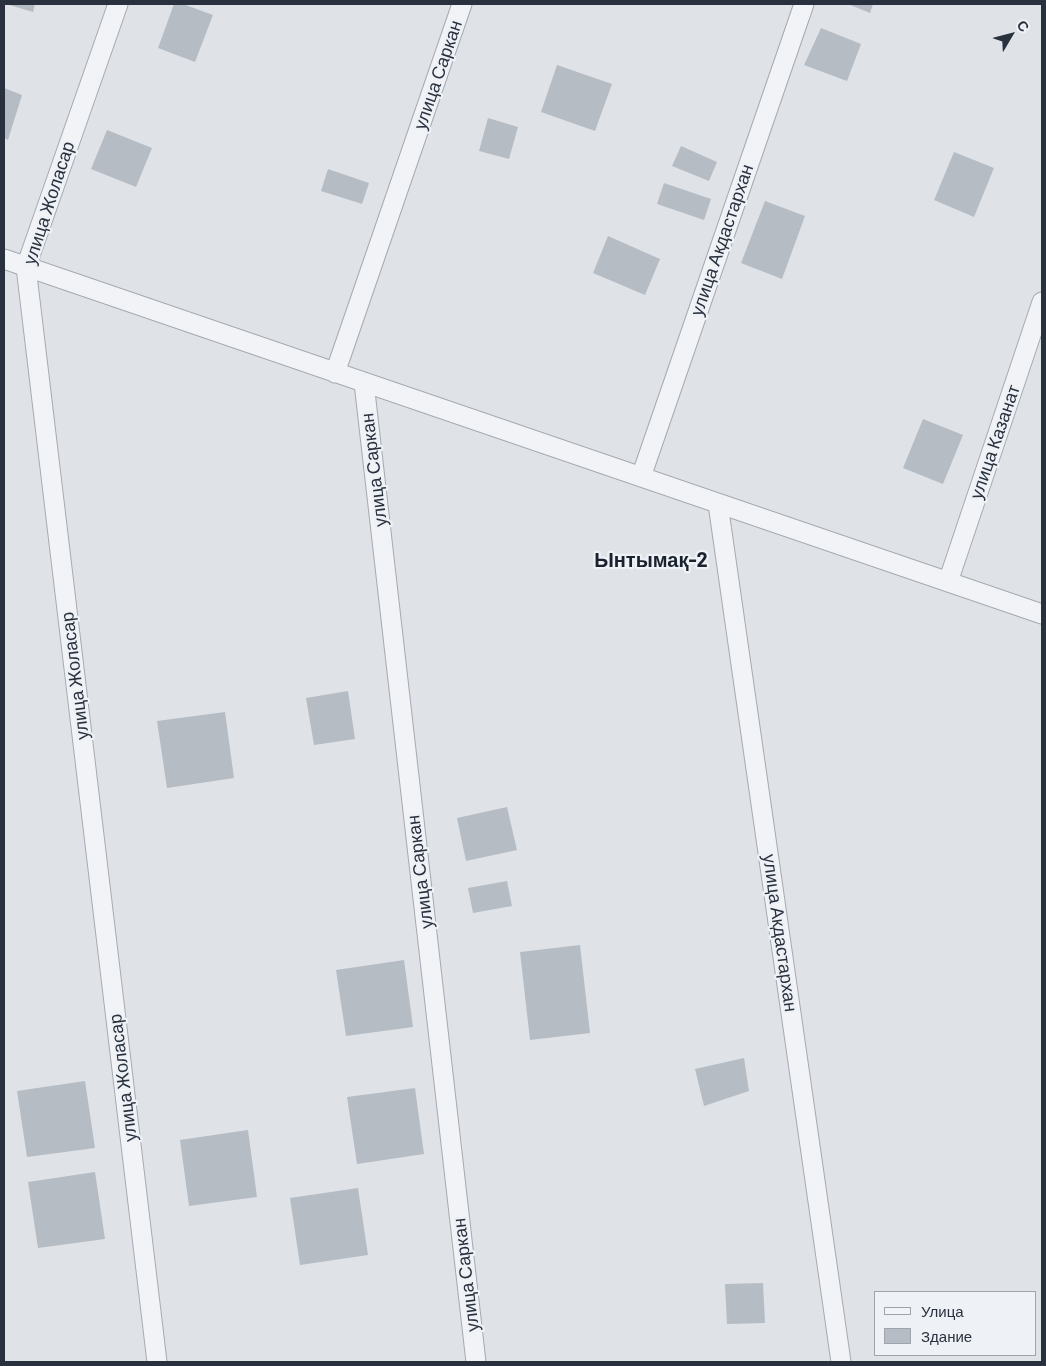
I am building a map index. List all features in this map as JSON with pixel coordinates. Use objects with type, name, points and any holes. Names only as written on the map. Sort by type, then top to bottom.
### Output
[{"type":"street","name":"улица Жоласар","points":[[118,4],[26,267],[157,1362]]},
{"type":"street","name":"улица Саркан","points":[[335,373],[462,4]]},
{"type":"street","name":"улица Акдастархан","points":[[641,477],[804,4]]},
{"type":"street","points":[[4,259],[1042,614]]},
{"type":"street","name":"улица Казанат","points":[[948,582],[1042,302]]},
{"type":"street","name":"улица Саркан","points":[[364,383],[476,1362]]},
{"type":"street","name":"улица Акдастархан","points":[[718,504],[841,1362]]},
{"type":"building","points":[[6,4],[35,4],[33,12]]},
{"type":"building","points":[[174,4],[183,4],[213,15],[195,62],[158,48]]},
{"type":"building","points":[[848,4],[873,4],[870,13]]},
{"type":"building","points":[[821,28],[861,44],[847,81],[804,65]]},
{"type":"building","points":[[557,65],[612,84],[595,131],[541,112]]},
{"type":"building","points":[[4,88],[22,95],[8,140],[4,138]]},
{"type":"building","points":[[488,118],[518,127],[509,159],[479,151]]},
{"type":"building","points":[[107,130],[152,148],[136,187],[91,169]]},
{"type":"building","points":[[681,146],[717,162],[709,181],[672,166]]},
{"type":"building","points":[[954,152],[994,168],[974,217],[934,200]]},
{"type":"building","points":[[328,169],[369,183],[362,204],[321,191]]},
{"type":"building","points":[[664,183],[711,199],[704,220],[657,204]]},
{"type":"building","points":[[765,201],[805,216],[782,279],[741,263]]},
{"type":"building","points":[[608,236],[660,259],[645,295],[593,273]]},
{"type":"building","points":[[923,419],[963,435],[943,484],[903,468]]},
{"type":"building","points":[[348,691],[355,739],[314,745],[306,698]]},
{"type":"building","points":[[225,712],[234,778],[167,788],[157,721]]},
{"type":"building","points":[[507,807],[517,850],[466,861],[457,818]]},
{"type":"building","points":[[507,881],[512,906],[473,913],[468,888]]},
{"type":"building","points":[[580,945],[590,1033],[530,1040],[520,952]]},
{"type":"building","points":[[404,960],[413,1027],[346,1036],[336,970]]},
{"type":"building","points":[[744,1058],[749,1091],[704,1106],[695,1069]]},
{"type":"building","points":[[85,1081],[95,1148],[27,1157],[17,1091]]},
{"type":"building","points":[[415,1088],[424,1154],[357,1164],[347,1097]]},
{"type":"building","points":[[248,1130],[257,1197],[189,1206],[180,1140]]},
{"type":"building","points":[[95,1172],[105,1239],[38,1248],[28,1182]]},
{"type":"building","points":[[358,1188],[368,1255],[300,1265],[290,1198]]},
{"type":"building","points":[[763,1283],[765,1323],[727,1324],[725,1284]]},
{"type":"district","name":"Ынтымақ-2","points":[[651,560]]}]
